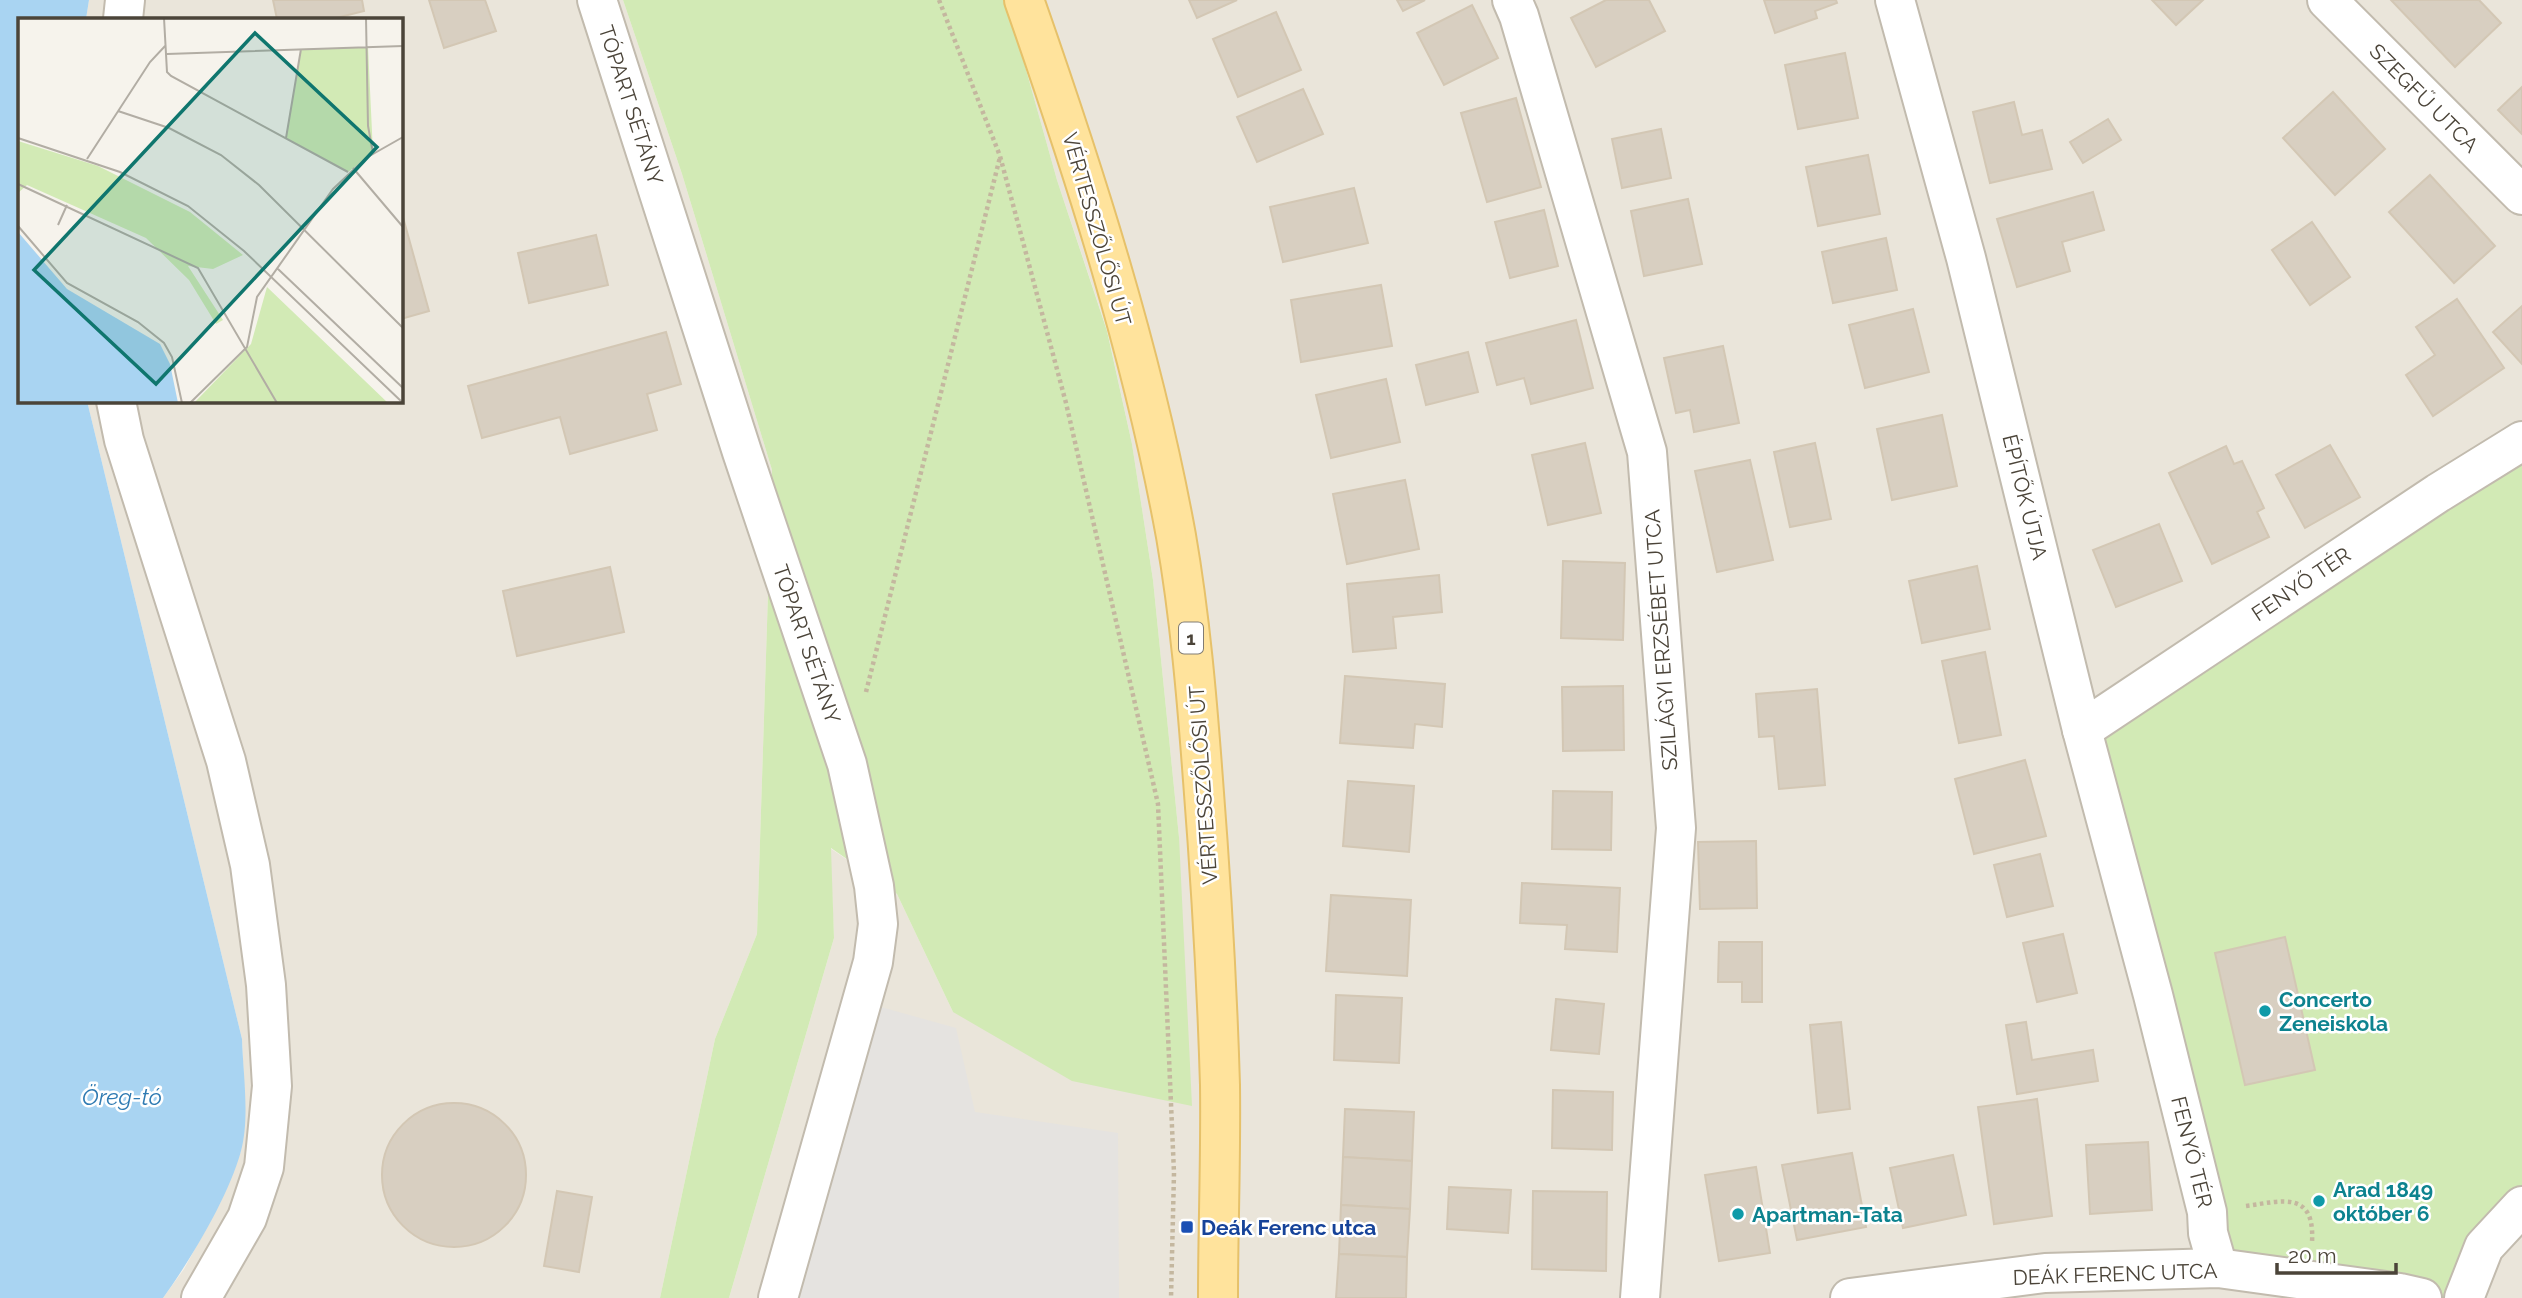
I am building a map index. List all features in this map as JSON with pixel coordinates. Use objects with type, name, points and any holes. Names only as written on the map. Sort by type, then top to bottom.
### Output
[{"type":"main road","name":"VÉRTESSZŐLŐSI ÚT","points":[[1024,0],[1108,256],[1147,407],[1180,563],[1194,660],[1215,965],[1220,1088],[1218,1298]]},
{"type":"street","points":[[123,18],[125,0]]},
{"type":"street","name":"TÓPART SÉTÁNY","points":[[597,0],[738,439],[847,764],[874,886],[878,924],[873,962],[778,1298]]},
{"type":"street","name":"SZILÁGYI ERZSÉBET UTCA","points":[[1512,0],[1519,16],[1647,452],[1676,828],[1640,1298]]},
{"type":"street","name":"ÉPÍTŐK ÚTJA","points":[[1895,0],[1966,258],[2082,730],[2153,995]]},
{"type":"street","name":"SZEGFŰ UTCA","points":[[2327,0],[2522,195]]},
{"type":"street","points":[[116,402],[124,440],[226,761],[250,865],[263,949],[272,1086],[264,1167],[247,1218],[201,1298]]},
{"type":"street","name":"FENYŐ TÉR","points":[[2082,730],[2438,493],[2522,441]]},
{"type":"street","name":"FENYŐ TÉR","points":[[2153,995],[2207,1212],[2208,1233],[2218,1268]]},
{"type":"street","points":[[2463,1298],[2484,1247],[2522,1206]]},
{"type":"street","name":"DEÁK FERENC UTCA","points":[[1850,1298],[2045,1273],[2218,1268],[2267,1287],[2309,1280],[2422,1298]]},
{"type":"path","points":[[939,0],[1000,156],[1066,403],[1158,804],[1174,1173],[1171,1298]]},
{"type":"path","points":[[864,697],[1000,156]]},
{"type":"path","points":[[2207,1212],[2286,1200],[2296,1203],[2306,1211],[2313,1223],[2309,1280]]},
{"type":"shaded area","points":[[89,0],[623,0],[682,174],[772,470],[757,934],[715,1039],[660,1298],[163,1298],[184,1269],[220,1203],[241,1151],[245,1106],[242,1039],[87,402],[402,402],[402,18],[86,18]]},
{"type":"shaded area","points":[[1003,0],[2522,0],[2522,1298],[729,1298],[834,938],[830,848],[897,894],[953,1012],[1179,837],[1153,580],[1132,444],[1107,330],[1057,180],[1016,34]]},
{"type":"shaded area","points":[[863,1002],[956,1028],[975,1112],[1118,1133],[1119,1298],[778,1298]]},
{"type":"green space","points":[[623,0],[1003,0],[1016,34],[1057,180],[1107,331],[1132,444],[1153,580],[1179,837],[1192,1106],[1072,1081],[953,1012],[897,894],[831,848],[834,938],[729,1298],[660,1298],[715,1039],[757,934],[772,470],[682,174]]},
{"type":"green space","points":[[2522,441],[2522,1206],[2464,1298],[2422,1298],[2218,1268],[2082,730]]},
{"type":"water","name":"Öreg-tó","points":[[0,0],[89,0],[86,18],[18,18],[18,402],[87,402],[242,1039],[246,1110],[241,1151],[227,1188],[208,1228],[163,1298],[0,1298]]},
{"type":"building","points":[[273,0],[362,0],[364,11],[336,18],[277,18]]},
{"type":"building","points":[[429,0],[485,0],[496,31],[444,48]]},
{"type":"building","points":[[1189,0],[1237,0],[1197,18]]},
{"type":"building","points":[[1397,0],[1425,0],[1403,11]]},
{"type":"building","points":[[1606,0],[1649,0],[1665,31],[1596,67],[1571,18]]},
{"type":"building","points":[[1764,0],[1836,0],[1837,3],[1815,11],[1817,18],[1775,33]]},
{"type":"building","points":[[2152,0],[2203,0],[2176,25]]},
{"type":"building","points":[[2391,0],[2479,0],[2501,23],[2455,67]]},
{"type":"building","points":[[1472,5],[1498,58],[1444,85],[1417,33]]},
{"type":"building","points":[[1276,12],[1301,70],[1238,97],[1213,39]]},
{"type":"building","points":[[1845,53],[1858,118],[1798,129],[1785,65]]},
{"type":"building","points":[[2522,87],[2522,134],[2498,110]]},
{"type":"building","points":[[1303,89],[1323,134],[1257,162],[1237,117]]},
{"type":"building","points":[[2333,92],[2385,149],[2335,195],[2283,138]]},
{"type":"building","points":[[1516,98],[1541,187],[1487,202],[1461,113]]},
{"type":"building","points":[[2014,102],[2022,135],[2042,130],[2052,169],[1990,183],[1973,112]]},
{"type":"building","points":[[2108,119],[2121,140],[2083,163],[2070,142]]},
{"type":"building","points":[[1661,129],[1671,178],[1622,188],[1612,139]]},
{"type":"building","points":[[1868,155],[1880,214],[1818,226],[1806,167]]},
{"type":"building","points":[[2430,175],[2495,246],[2454,283],[2389,212]]},
{"type":"building","points":[[1354,188],[1368,243],[1283,262],[1270,207]]},
{"type":"building","points":[[2093,192],[2104,230],[2062,242],[2070,271],[2017,287],[1997,219]]},
{"type":"building","points":[[1688,199],[1702,264],[1644,276],[1631,211]]},
{"type":"building","points":[[1544,210],[1558,266],[1510,278],[1495,222]]},
{"type":"building","points":[[402,214],[429,311],[402,319]]},
{"type":"building","points":[[2312,222],[2350,277],[2310,305],[2272,250]]},
{"type":"building","points":[[596,235],[608,285],[529,303],[518,253]]},
{"type":"building","points":[[1886,238],[1897,290],[1833,303],[1822,252]]},
{"type":"building","points":[[1381,285],[1392,346],[1301,362],[1291,300]]},
{"type":"building","points":[[2457,299],[2504,368],[2433,416],[2406,375],[2435,355],[2416,327]]},
{"type":"building","points":[[2522,306],[2522,364],[2493,332]]},
{"type":"building","points":[[1913,309],[1929,372],[1865,388],[1849,325]]},
{"type":"building","points":[[1576,320],[1593,388],[1531,404],[1524,378],[1497,385],[1486,343]]},
{"type":"building","points":[[666,332],[681,384],[647,394],[657,430],[570,454],[560,417],[482,438],[468,386]]},
{"type":"building","points":[[1723,346],[1739,423],[1694,432],[1690,410],[1676,413],[1664,358]]},
{"type":"building","points":[[1468,352],[1478,392],[1426,405],[1416,365]]},
{"type":"building","points":[[1386,379],[1400,442],[1331,458],[1316,395]]},
{"type":"building","points":[[1942,415],[1957,486],[1892,500],[1877,429]]},
{"type":"building","points":[[1585,443],[1601,513],[1548,525],[1532,455]]},
{"type":"building","points":[[1815,443],[1831,519],[1790,527],[1774,452]]},
{"type":"building","points":[[2330,445],[2360,497],[2305,528],[2276,475]]},
{"type":"building","points":[[2226,446],[2234,464],[2242,461],[2264,508],[2257,512],[2269,537],[2212,564],[2169,473]]},
{"type":"building","points":[[1750,460],[1773,560],[1717,572],[1695,471]]},
{"type":"building","points":[[1405,480],[1419,549],[1347,564],[1333,494]]},
{"type":"building","points":[[2159,524],[2182,581],[2116,607],[2093,550]]},
{"type":"building","points":[[1563,561],[1625,563],[1623,640],[1561,638]]},
{"type":"building","points":[[1977,566],[1990,629],[1922,643],[1909,581]]},
{"type":"building","points":[[610,567],[624,632],[517,656],[503,591]]},
{"type":"building","points":[[1439,575],[1442,612],[1393,617],[1396,648],[1353,652],[1347,584]]},
{"type":"building","points":[[1985,652],[2001,735],[1959,743],[1942,661]]},
{"type":"building","points":[[1345,676],[1445,684],[1442,727],[1415,724],[1413,748],[1340,743]]},
{"type":"building","points":[[1623,686],[1624,750],[1563,751],[1562,687]]},
{"type":"building","points":[[1817,689],[1825,785],[1779,789],[1774,736],[1759,737],[1756,694]]},
{"type":"building","points":[[2025,760],[2046,836],[1974,854],[1955,779]]},
{"type":"building","points":[[1348,781],[1414,786],[1409,852],[1343,846]]},
{"type":"building","points":[[1553,791],[1612,792],[1611,850],[1552,849]]},
{"type":"building","points":[[1756,841],[1757,908],[1700,909],[1698,842]]},
{"type":"building","points":[[2040,854],[2053,906],[2007,917],[1994,865]]},
{"type":"building","points":[[1522,883],[1620,888],[1617,952],[1565,949],[1567,925],[1520,923]]},
{"type":"building","points":[[1331,895],[1411,900],[1407,976],[1326,971]]},
{"type":"building","points":[[2063,934],[2077,993],[2037,1002],[2023,943]]},
{"type":"building","name":"Concerto Zeneiskola","points":[[2285,937],[2315,1070],[2245,1085],[2215,953]]},
{"type":"building","points":[[1719,942],[1762,942],[1762,1002],[1742,1002],[1742,982],[1718,982]]},
{"type":"building","points":[[1336,995],[1402,998],[1399,1063],[1334,1060]]},
{"type":"building","points":[[1556,999],[1604,1004],[1599,1054],[1551,1050]]},
{"type":"building","points":[[1841,1022],[1850,1109],[1818,1113],[1810,1025]]},
{"type":"building","points":[[2026,1022],[2032,1060],[2093,1050],[2098,1081],[2017,1094],[2006,1025]]},
{"type":"building","points":[[1553,1090],[1613,1092],[1612,1150],[1552,1148]]},
{"type":"building","points":[[2037,1099],[2052,1216],[1994,1224],[1978,1107]]},
{"type":"building","points":[[454,1103],[481,1109],[505,1124],[520,1148],[526,1175],[520,1202],[505,1226],[481,1241],[454,1247],[427,1241],[403,1226],[388,1202],[382,1175],[388,1148],[403,1124],[427,1109]]},
{"type":"building","points":[[1345,1109],[1414,1112],[1412,1161],[1343,1157]]},
{"type":"building","points":[[2148,1142],[2152,1210],[2090,1214],[2086,1145]]},
{"type":"building","points":[[1852,1153],[1866,1227],[1797,1240],[1782,1165]]},
{"type":"building","points":[[1953,1155],[1966,1215],[1903,1228],[1890,1168]]},
{"type":"building","points":[[1343,1157],[1412,1161],[1410,1209],[1341,1205]]},
{"type":"building","name":"Apartman-Tata","points":[[1756,1167],[1770,1253],[1719,1261],[1705,1175]]},
{"type":"building","points":[[1449,1187],[1511,1190],[1508,1233],[1447,1229]]},
{"type":"building","points":[[557,1191],[592,1197],[579,1272],[544,1266]]},
{"type":"building","points":[[1533,1191],[1607,1192],[1606,1271],[1532,1269]]},
{"type":"building","points":[[1341,1205],[1410,1209],[1407,1257],[1339,1254]]},
{"type":"building","points":[[1339,1254],[1407,1257],[1406,1298],[1336,1298]]},
{"type":"place","name":"Concerto Zeneiskola","points":[[2265,1011]]},
{"type":"place","name":"Arad 1849 október 6","points":[[2319,1201]]},
{"type":"place","name":"Apartman-Tata","points":[[1738,1214]]},
{"type":"place","name":"Deák Ferenc utca","points":[[1187,1227]]}]
